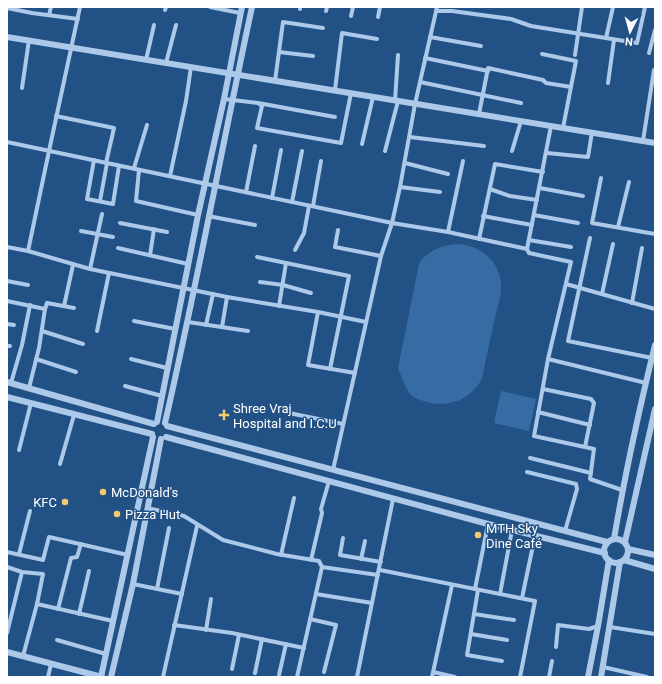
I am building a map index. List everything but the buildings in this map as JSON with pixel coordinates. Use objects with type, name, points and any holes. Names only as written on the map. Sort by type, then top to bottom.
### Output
[{"type":"street","points":[[8,7],[29,12],[78,19]]},
{"type":"street","points":[[29,12],[30,7]]},
{"type":"street","points":[[49,15],[51,7]]},
{"type":"street","points":[[28,251],[80,7]]},
{"type":"street","points":[[7,652],[101,677],[128,555],[152,435],[151,428],[155,423],[162,396],[241,10],[210,7]]},
{"type":"street","points":[[111,677],[164,438],[169,431],[166,424],[195,290],[208,216],[252,7]]},
{"type":"street","points":[[351,16],[354,7]]},
{"type":"street","points":[[378,17],[380,7]]},
{"type":"street","points":[[575,55],[582,7]]},
{"type":"street","points":[[606,38],[613,7]]},
{"type":"street","points":[[333,470],[381,256],[392,223],[405,163],[415,104],[436,9],[511,19],[531,26],[591,37],[637,43],[645,7]]},
{"type":"street","points":[[275,81],[283,22],[323,28]]},
{"type":"street","points":[[146,60],[154,25]]},
{"type":"street","points":[[166,63],[176,25]]},
{"type":"street","points":[[649,53],[655,30]]},
{"type":"street","points":[[334,90],[342,33],[377,39]]},
{"type":"street","points":[[7,36],[72,48],[655,143]]},
{"type":"street","points":[[430,37],[481,46]]},
{"type":"street","points":[[22,88],[29,40]]},
{"type":"street","points":[[608,83],[614,40]]},
{"type":"street","points":[[279,52],[313,56]]},
{"type":"street","points":[[542,54],[576,61],[563,128]]},
{"type":"street","points":[[385,151],[396,101],[398,55]]},
{"type":"street","points":[[425,58],[488,71]]},
{"type":"street","points":[[170,176],[186,102],[190,67]]},
{"type":"street","points":[[478,114],[488,68],[543,80],[546,83],[571,88]]},
{"type":"street","points":[[643,141],[654,70]]},
{"type":"street","points":[[420,82],[521,103]]},
{"type":"street","points":[[258,103],[262,106],[257,128],[341,143],[351,93]]},
{"type":"street","points":[[362,144],[374,97]]},
{"type":"street","points":[[224,99],[258,103],[335,117]]},
{"type":"street","points":[[56,116],[114,128],[100,201]]},
{"type":"street","points":[[512,152],[521,121]]},
{"type":"street","points":[[134,168],[147,124]]},
{"type":"street","points":[[527,249],[551,126]]},
{"type":"street","points":[[546,153],[588,157],[592,132]]},
{"type":"street","points":[[410,137],[484,146]]},
{"type":"street","points":[[7,142],[392,223],[448,232],[527,249],[529,253],[570,262],[548,359],[534,436],[594,449],[590,479],[622,490]]},
{"type":"street","points":[[246,192],[255,146]]},
{"type":"street","points":[[272,198],[281,150]]},
{"type":"street","points":[[292,202],[302,151]]},
{"type":"street","points":[[94,160],[87,198],[113,204],[120,166]]},
{"type":"street","points":[[295,250],[304,233],[321,161]]},
{"type":"street","points":[[448,232],[463,161]]},
{"type":"street","points":[[405,163],[448,174]]},
{"type":"street","points":[[479,239],[495,164],[543,172]]},
{"type":"street","points":[[139,170],[136,201],[198,215]]},
{"type":"street","points":[[601,178],[592,223],[655,234]]},
{"type":"street","points":[[618,227],[629,182]]},
{"type":"street","points":[[400,187],[440,192]]},
{"type":"street","points":[[540,188],[583,196]]},
{"type":"street","points":[[490,190],[510,196],[537,200]]},
{"type":"street","points":[[90,269],[102,214]]},
{"type":"street","points":[[534,215],[578,223]]},
{"type":"street","points":[[208,216],[256,225]]},
{"type":"street","points":[[483,216],[532,225]]},
{"type":"street","points":[[120,223],[167,232]]},
{"type":"street","points":[[150,255],[154,229]]},
{"type":"street","points":[[338,230],[334,247],[381,256]]},
{"type":"street","points":[[82,231],[113,237]]},
{"type":"street","points":[[590,238],[568,341],[652,358]]},
{"type":"street","points":[[529,240],[571,248]]},
{"type":"street","points":[[602,294],[613,244]]},
{"type":"street","points":[[7,246],[90,269],[227,297],[318,312],[366,322]]},
{"type":"street","points":[[118,248],[188,264]]},
{"type":"street","points":[[632,303],[642,248]]},
{"type":"street","points":[[257,258],[349,276],[330,369]]},
{"type":"street","points":[[279,306],[286,263]]},
{"type":"street","points":[[64,306],[73,265]]},
{"type":"street","points":[[97,331],[109,273]]},
{"type":"street","points":[[7,281],[28,285]]},
{"type":"street","points":[[260,282],[283,285],[311,293]]},
{"type":"street","points":[[566,284],[655,309]]},
{"type":"street","points":[[206,325],[213,294]]},
{"type":"street","points":[[222,327],[227,297]]},
{"type":"street","points":[[7,300],[45,309]]},
{"type":"street","points":[[29,388],[47,303],[74,308]]},
{"type":"street","points":[[30,305],[22,345],[9,383],[155,423],[160,422],[333,470],[608,542]]},
{"type":"street","points":[[318,312],[308,365],[355,373]]},
{"type":"street","points":[[134,321],[175,329]]},
{"type":"street","points":[[188,322],[248,332]]},
{"type":"street","points":[[7,324],[14,326]]},
{"type":"street","points":[[42,331],[83,344]]},
{"type":"street","points":[[614,539],[622,490],[655,345]]},
{"type":"street","points":[[131,358],[168,368]]},
{"type":"street","points":[[36,359],[76,372]]},
{"type":"street","points":[[548,359],[646,384]]},
{"type":"street","points":[[125,386],[162,396]]},
{"type":"street","points":[[543,389],[591,399],[594,403],[585,447]]},
{"type":"street","points":[[7,397],[488,524],[605,553]]},
{"type":"street","points":[[19,450],[31,403]]},
{"type":"street","points":[[601,677],[622,561],[627,557],[628,549],[625,542],[655,409]]},
{"type":"street","points":[[538,412],[590,425]]},
{"type":"street","points":[[289,413],[343,424]]},
{"type":"street","points":[[60,464],[74,415]]},
{"type":"street","points":[[530,458],[591,473]]},
{"type":"street","points":[[527,472],[576,484],[577,489],[565,531]]},
{"type":"street","points":[[312,560],[322,513],[321,509],[329,481]]},
{"type":"street","points":[[281,555],[294,498]]},
{"type":"street","points":[[357,677],[380,570],[380,562],[393,499]]},
{"type":"street","points":[[148,508],[184,516],[197,526],[223,540],[281,555],[319,561],[322,567],[297,677]]},
{"type":"street","points":[[19,554],[30,512]]},
{"type":"street","points":[[488,524],[476,589],[474,614],[467,655],[502,661]]},
{"type":"street","points":[[163,677],[197,526]]},
{"type":"street","points":[[157,589],[170,528]]},
{"type":"street","points":[[500,594],[512,530]]},
{"type":"street","points":[[522,598],[535,536]]},
{"type":"street","points":[[7,552],[43,560],[50,537],[128,555]]},
{"type":"street","points":[[343,538],[340,555],[380,562]]},
{"type":"street","points":[[588,677],[598,626],[608,560],[604,549],[608,542],[614,539],[625,542]]},
{"type":"street","points":[[361,559],[365,541]]},
{"type":"street","points":[[58,609],[71,558],[77,557],[81,544]]},
{"type":"street","points":[[628,549],[643,552],[655,557]]},
{"type":"street","points":[[608,560],[616,562],[622,561],[655,569]]},
{"type":"street","points":[[640,565],[655,566]]},
{"type":"street","points":[[7,567],[22,572],[43,574],[37,604],[23,656]]},
{"type":"street","points":[[322,567],[378,575]]},
{"type":"street","points":[[380,570],[535,601],[520,677]]},
{"type":"street","points":[[79,614],[89,571]]},
{"type":"street","points":[[7,633],[22,572]]},
{"type":"street","points":[[132,584],[182,594]]},
{"type":"street","points":[[452,585],[432,675],[455,677]]},
{"type":"street","points":[[316,594],[372,603]]},
{"type":"street","points":[[206,630],[211,599]]},
{"type":"street","points":[[37,604],[113,622]]},
{"type":"street","points":[[474,614],[514,620]]},
{"type":"street","points":[[310,619],[336,625],[324,672]]},
{"type":"street","points":[[174,625],[262,639],[304,648]]},
{"type":"street","points":[[556,647],[558,625],[589,629],[598,626]]},
{"type":"street","points":[[610,627],[655,634]]},
{"type":"street","points":[[470,634],[507,640]]},
{"type":"street","points":[[232,669],[239,635]]},
{"type":"street","points":[[255,673],[262,639]]},
{"type":"street","points":[[57,640],[106,654]]},
{"type":"street","points":[[279,676],[286,644]]},
{"type":"street","points":[[549,677],[552,661]]},
{"type":"street","points":[[48,677],[51,664]]},
{"type":"street","points":[[603,667],[647,677]]},
{"type":"shaded area","points":[[455,244],[472,247],[479,250],[492,260],[499,275],[501,284],[500,300],[482,379],[471,392],[458,401],[435,404],[412,396],[398,368],[419,264],[425,256],[435,250]]},
{"type":"shaded area","points":[[501,391],[536,399],[529,431],[494,423]]},
{"type":"place","name":"Shree Vraj Hospital and I.C.U","points":[[224,415]]},
{"type":"place","name":"McDonald's","points":[[103,492]]},
{"type":"place","name":"KFC","points":[[65,502]]},
{"type":"place","name":"Pizza Hut","points":[[117,514]]},
{"type":"place","name":"MTH Sky Dine Café","points":[[478,535]]}]
